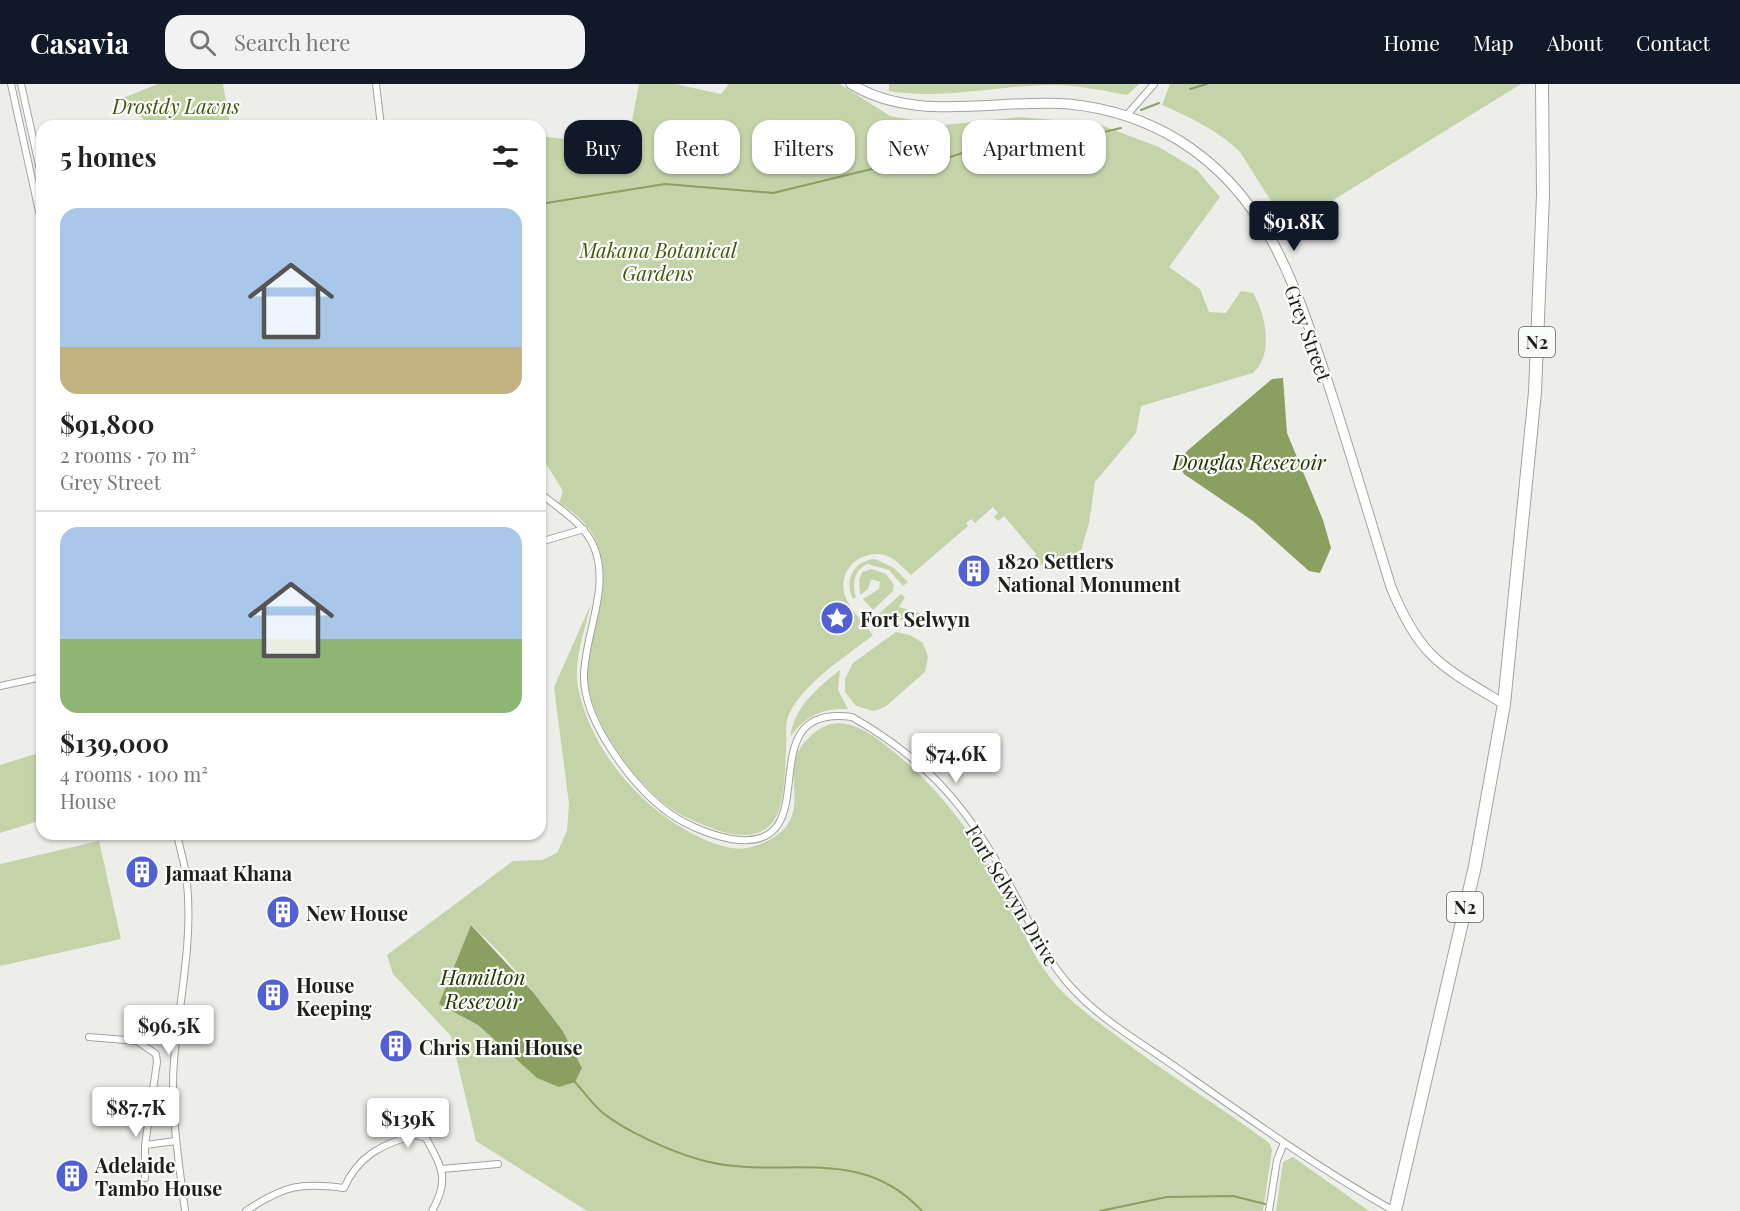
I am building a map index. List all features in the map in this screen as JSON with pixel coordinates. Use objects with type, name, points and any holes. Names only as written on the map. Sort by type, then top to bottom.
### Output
[{"type":"highway","name":"N2","points":[[1394,1211],[1475,866],[1504,704],[1535,392],[1543,195],[1542,84]]},
{"type":"main road","name":"Grey Street","points":[[851,84],[875,98],[894,103],[950,106],[1053,103],[1083,105],[1126,116],[1160,129],[1204,156],[1230,179],[1252,206],[1277,248],[1308,322],[1391,587],[1403,617],[1432,658],[1504,704]]},
{"type":"street","points":[[11,84],[36,198]]},
{"type":"street","points":[[21,84],[36,152]]},
{"type":"street","points":[[376,84],[380,120]]},
{"type":"street","points":[[1126,116],[1154,84]]},
{"type":"street","points":[[546,498],[584,529]]},
{"type":"street","points":[[546,540],[584,529]]},
{"type":"street","name":"Fort Selwyn Drive","points":[[584,529],[594,548],[597,560],[597,605],[586,654],[584,677],[587,698],[606,740],[625,767],[659,805],[671,814],[707,832],[732,839],[750,840],[765,835],[776,828],[787,808],[791,753],[802,732],[818,720],[840,715],[852,717],[919,762],[969,819],[1002,870],[1043,949],[1073,989],[1108,1019],[1284,1143],[1394,1211]]},
{"type":"street","points":[[0,686],[36,677]]},
{"type":"street","points":[[178,840],[187,882],[188,922],[185,973],[174,1062],[176,1141],[185,1211]]},
{"type":"street","points":[[89,1037],[136,1041],[156,1054],[157,1062],[145,1145],[145,1178]]},
{"type":"street","points":[[246,1211],[290,1186],[312,1184],[344,1188],[352,1170],[361,1160],[415,1135],[426,1138],[442,1169],[440,1196],[432,1211]]},
{"type":"street","points":[[145,1145],[176,1141]]},
{"type":"street","points":[[1269,1211],[1277,1160],[1284,1143]]},
{"type":"street","points":[[442,1169],[498,1164]]},
{"type":"green space","name":"Drostdy Lawns","points":[[158,84],[223,84],[229,120],[144,120],[123,98]]},
{"type":"green space","name":"Makana Botanical Gardens","points":[[639,84],[675,84],[721,94],[729,84],[840,84],[890,116],[914,120],[867,120],[867,174],[950,174],[950,124],[962,123],[962,174],[1106,174],[1106,127],[1159,147],[1197,170],[1220,197],[1169,267],[1200,289],[1209,312],[1226,313],[1241,291],[1253,293],[1264,323],[1266,346],[1264,356],[1253,373],[1141,406],[1136,433],[1095,482],[1089,523],[1078,561],[1066,569],[1052,561],[1036,567],[1030,559],[1036,554],[1004,516],[998,521],[994,517],[998,513],[993,507],[975,523],[971,519],[966,523],[968,526],[911,575],[896,561],[885,555],[868,555],[854,562],[845,575],[844,592],[852,609],[873,635],[817,679],[797,700],[790,712],[786,725],[783,791],[778,813],[773,822],[755,834],[720,831],[693,821],[673,810],[646,787],[608,736],[592,700],[588,684],[588,667],[589,650],[602,585],[599,550],[593,534],[583,522],[559,503],[563,491],[546,464],[546,137],[564,139],[564,174],[642,174],[642,120],[632,120]]},
{"type":"green space","points":[[889,84],[1139,84],[1127,95],[1050,85],[930,94],[889,91]]},
{"type":"green space","points":[[1170,84],[1521,84],[1288,228],[1240,152],[1232,144],[1194,120],[1162,105]]},
{"type":"green space","points":[[1021,117],[1054,120],[992,120]]},
{"type":"green space","points":[[875,559],[894,568],[908,582],[903,586],[889,570],[867,564],[857,574],[854,582],[856,597],[853,599],[850,592],[852,573],[861,563]]},
{"type":"green space","points":[[872,569],[886,574],[894,585],[893,591],[873,610],[863,599],[879,589],[880,582],[871,579],[868,589],[860,595],[859,580],[862,572]]},
{"type":"green space","points":[[901,594],[905,597],[899,607],[920,613],[916,622],[896,619],[876,627],[871,621]]},
{"type":"green space","points":[[591,604],[580,646],[577,677],[584,710],[605,753],[636,792],[654,808],[693,834],[733,848],[759,845],[777,836],[786,827],[794,809],[796,756],[814,733],[823,727],[841,723],[859,728],[876,738],[920,775],[967,830],[993,871],[1034,953],[1061,990],[1088,1014],[1136,1050],[1269,1143],[1272,1150],[1263,1211],[587,1211],[476,1141],[451,1036],[393,974],[387,955],[513,861],[542,860],[557,853],[567,831],[569,804],[554,687]],"holes":[[[471,925],[488,940],[533,992],[559,1029],[582,1068],[537,1078],[478,1025],[440,1004]]]},
{"type":"green space","points":[[896,632],[910,635],[923,643],[928,657],[925,672],[885,707],[874,711],[856,706],[845,692],[845,679],[853,663]]},
{"type":"green space","points":[[840,670],[838,690],[848,709],[830,710],[815,715],[802,724],[790,737],[802,707],[815,691]]},
{"type":"green space","points":[[36,754],[36,822],[0,833],[0,765]]},
{"type":"green space","points":[[99,841],[121,939],[0,966],[0,864]]},
{"type":"green space","points":[[1293,1157],[1369,1211],[1276,1211],[1283,1162]]},
{"type":"water","name":"Douglas Resevoir","points":[[1283,378],[1287,433],[1323,520],[1331,548],[1320,573],[1309,571],[1253,521],[1184,474],[1178,463],[1187,451],[1272,379]]},
{"type":"water","name":"Hamilton Resevoir","points":[[471,925],[533,992],[562,1030],[582,1068],[575,1082],[559,1087],[537,1078],[478,1025],[439,1004]]},
{"type":"waterway","points":[[1190,89],[1207,84]]},
{"type":"waterway","points":[[1141,110],[1159,103]]},
{"type":"waterway","points":[[546,203],[665,184],[773,193],[880,167],[947,158],[987,145],[1074,139],[1121,128]]},
{"type":"waterway","points":[[575,1082],[596,1106],[613,1120],[650,1141],[677,1152],[730,1166],[844,1170],[871,1177],[897,1190],[922,1211]]},
{"type":"waterway","points":[[1100,1211],[1167,1197],[1233,1196],[1265,1204]]},
{"type":"place","name":"1820 Settlers National Monument","points":[[974,571]]},
{"type":"place","name":"Fort Selwyn","points":[[837,618]]},
{"type":"place","name":"Jamaat Khana","points":[[142,872]]},
{"type":"place","name":"New House","points":[[283,912]]},
{"type":"place","name":"House Keeping","points":[[273,995]]},
{"type":"place","name":"Chris Hani House","points":[[396,1046]]},
{"type":"place","name":"Adelaide Tambo House","points":[[72,1176]]}]
